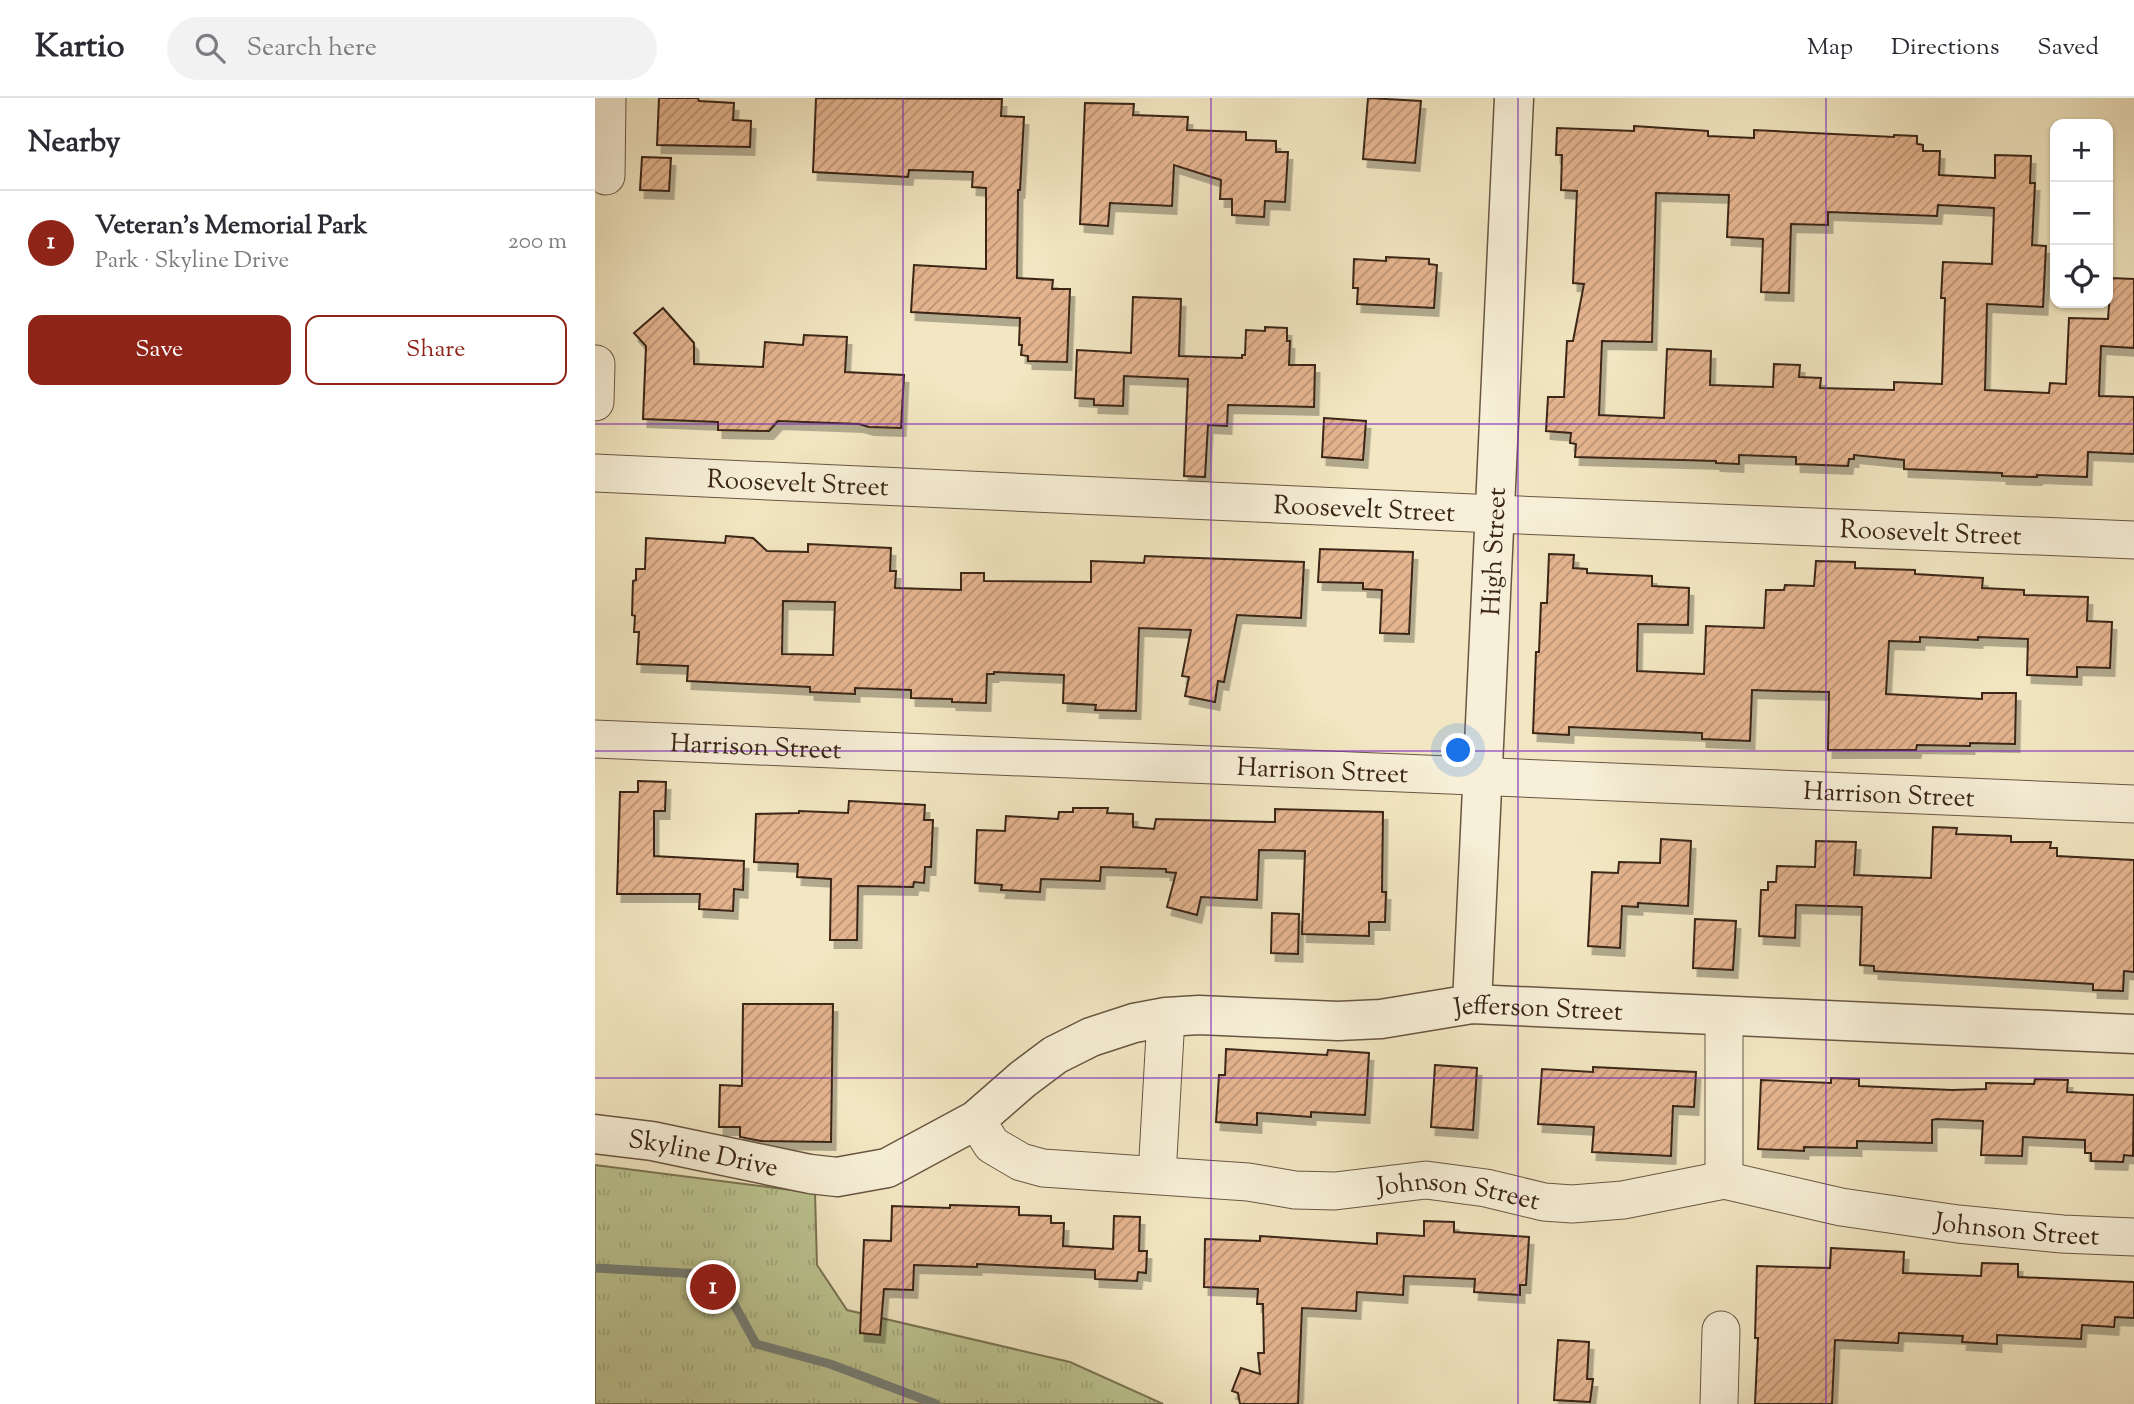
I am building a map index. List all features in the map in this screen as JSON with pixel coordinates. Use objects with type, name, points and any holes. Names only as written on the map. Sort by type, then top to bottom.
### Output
[{"type":"street","points":[[607,98],[607,176]]},
{"type":"street","name":"High Street","points":[[1472,1004],[1514,98]]},
{"type":"street","points":[[595,402],[596,364]]},
{"type":"street","name":"Roosevelt Street","points":[[595,473],[2134,540]]},
{"type":"street","name":"Harrison Street","points":[[595,739],[2134,804]]},
{"type":"street","name":"Jefferson Street","points":[[976,1120],[1055,1055],[1112,1029],[1166,1017],[1199,1015],[1338,1021],[1381,1019],[1472,1004],[2134,1034]]},
{"type":"street","points":[[1724,1016],[1724,1180]]},
{"type":"street","points":[[1157,1175],[1166,1017]]},
{"type":"street","name":"Johnson Street","points":[[976,1120],[992,1146],[1021,1162],[1043,1168],[1248,1182],[1295,1190],[1335,1191],[1426,1180],[1486,1188],[1544,1202],[1572,1204],[1623,1200],[1724,1180],[1841,1207],[1958,1224],[2062,1234],[2134,1237]]},
{"type":"street","name":"Skyline Drive","points":[[595,1134],[652,1141],[810,1174],[837,1177],[887,1168],[976,1120]]},
{"type":"street","points":[[1720,1404],[1721,1330]]},
{"type":"green space","points":[[595,1165],[815,1193],[817,1265],[847,1310],[1070,1362],[1163,1404],[595,1404]]},
{"type":"building","points":[[659,98],[698,98],[699,101],[734,103],[733,120],[751,121],[750,147],[657,145]]},
{"type":"building","points":[[816,98],[1002,99],[1001,116],[1024,117],[1018,190],[1017,278],[1053,280],[1052,289],[1070,289],[1067,362],[1028,361],[1028,356],[1021,355],[1020,318],[911,312],[914,265],[986,269],[986,188],[972,187],[973,172],[909,170],[908,177],[813,172]]},
{"type":"building","points":[[1368,98],[1421,101],[1415,163],[1363,159]]},
{"type":"building","points":[[1085,103],[1134,104],[1133,115],[1188,117],[1187,130],[1246,132],[1246,140],[1276,141],[1276,152],[1288,152],[1285,202],[1265,201],[1264,217],[1232,215],[1232,199],[1220,199],[1221,180],[1174,165],[1172,206],[1110,203],[1108,226],[1080,224]]},
{"type":"building","points":[[1634,126],[1708,131],[1708,136],[1754,138],[1754,130],[1917,136],[1917,144],[1923,145],[1923,151],[1940,151],[1939,175],[1995,178],[1995,155],[2031,156],[2030,183],[2035,183],[2032,245],[2046,246],[2043,307],[1987,304],[1985,390],[2049,393],[2050,383],[2066,384],[2069,318],[2108,319],[2109,308],[2113,308],[2113,278],[2134,279],[2134,348],[2101,346],[2099,396],[2134,397],[2134,454],[2088,452],[2087,477],[2002,476],[2002,473],[1904,469],[1904,460],[1854,455],[1854,459],[1849,459],[1848,466],[1796,464],[1796,457],[1739,455],[1739,464],[1575,457],[1576,444],[1570,443],[1571,433],[1546,431],[1548,397],[1564,397],[1567,341],[1573,341],[1584,284],[1573,283],[1577,191],[1561,190],[1562,155],[1556,155],[1557,128],[1634,131]],"holes":[[[1656,193],[1729,195],[1727,237],[1763,239],[1761,292],[1789,293],[1791,224],[1828,225],[1828,212],[1937,216],[1938,205],[1994,208],[1992,264],[1943,262],[1941,298],[1945,298],[1942,384],[1894,382],[1894,390],[1820,388],[1821,378],[1799,377],[1800,365],[1774,364],[1773,387],[1710,385],[1711,351],[1667,349],[1664,418],[1599,415],[1602,341],[1652,342]]]},
{"type":"building","points":[[642,157],[671,158],[669,191],[640,190]]},
{"type":"building","points":[[1386,257],[1429,259],[1429,264],[1437,265],[1434,308],[1357,304],[1358,288],[1353,288],[1354,259],[1386,261]]},
{"type":"building","points":[[1133,297],[1181,299],[1179,356],[1242,358],[1242,355],[1245,355],[1246,330],[1287,328],[1287,341],[1290,341],[1289,365],[1315,365],[1314,407],[1228,405],[1227,426],[1208,425],[1205,477],[1184,476],[1188,379],[1124,376],[1123,406],[1094,405],[1094,399],[1075,398],[1077,350],[1131,353]]},
{"type":"building","points":[[663,308],[694,343],[694,364],[763,367],[765,342],[803,345],[804,335],[847,337],[845,372],[904,375],[901,428],[778,421],[769,431],[718,430],[718,422],[643,419],[646,346],[634,333]]},
{"type":"building","points":[[1324,418],[1366,421],[1363,460],[1322,457]]},
{"type":"building","points":[[726,536],[753,538],[767,551],[808,552],[808,544],[891,548],[890,571],[896,571],[895,588],[961,590],[961,573],[984,573],[984,581],[1091,582],[1091,561],[1144,563],[1145,556],[1304,562],[1301,618],[1237,615],[1224,682],[1218,681],[1215,702],[1185,696],[1189,677],[1182,676],[1191,630],[1139,628],[1136,711],[1095,710],[1096,705],[1063,703],[1064,675],[987,674],[986,703],[911,698],[911,690],[855,688],[855,694],[810,692],[810,687],[687,681],[688,666],[637,664],[639,632],[634,632],[635,616],[632,615],[633,581],[636,580],[636,569],[645,569],[646,538],[725,543]],"holes":[[[783,601],[835,602],[833,655],[782,654]]]},
{"type":"building","points":[[1320,549],[1413,552],[1409,634],[1380,633],[1382,590],[1363,589],[1363,583],[1318,582]]},
{"type":"building","points":[[1549,554],[1574,555],[1573,568],[1587,569],[1587,573],[1652,576],[1652,586],[1689,588],[1688,625],[1638,624],[1637,671],[1704,674],[1706,626],[1764,628],[1766,590],[1784,590],[1785,585],[1814,586],[1816,561],[1855,562],[1855,568],[1915,570],[1915,574],[1983,578],[1982,588],[2024,590],[2024,595],[2088,597],[2087,621],[2112,622],[2110,668],[2077,667],[2077,677],[2027,675],[2028,639],[1920,637],[1920,642],[1889,641],[1886,694],[1982,699],[1982,693],[2016,693],[2015,744],[1917,745],[1916,750],[1828,750],[1829,692],[1752,690],[1750,741],[1702,739],[1702,733],[1569,727],[1569,735],[1533,733],[1536,652],[1539,652],[1541,603],[1547,603]]},
{"type":"building","points":[[638,781],[666,782],[665,811],[654,811],[654,856],[744,861],[743,890],[734,889],[733,911],[699,909],[700,894],[617,894],[620,792],[638,792]]},
{"type":"building","points":[[849,801],[925,805],[924,820],[933,820],[931,867],[925,867],[924,883],[914,882],[913,887],[858,886],[857,940],[830,940],[831,879],[797,877],[798,864],[754,862],[756,814],[799,811],[848,813]]},
{"type":"building","points":[[1073,808],[1108,808],[1107,813],[1133,814],[1133,827],[1154,829],[1156,819],[1275,822],[1275,809],[1383,812],[1382,892],[1386,892],[1385,922],[1369,922],[1369,936],[1302,934],[1305,851],[1259,850],[1257,900],[1201,897],[1197,915],[1167,907],[1176,873],[1166,872],[1166,869],[1101,867],[1100,881],[1041,879],[1040,892],[1001,890],[1002,885],[975,883],[977,830],[1005,831],[1006,816],[1058,819],[1059,812],[1073,812]]},
{"type":"building","points":[[1933,827],[1957,828],[1956,834],[2011,836],[2011,842],[2051,842],[2050,848],[2057,848],[2057,856],[2134,860],[2134,972],[2124,971],[2123,991],[2093,990],[2093,984],[1874,971],[1874,966],[1860,965],[1862,907],[1796,905],[1795,938],[1759,936],[1761,890],[1768,890],[1768,882],[1776,882],[1777,866],[1815,867],[1816,841],[1856,842],[1854,875],[1931,878]]},
{"type":"building","points":[[1661,839],[1691,841],[1688,906],[1638,903],[1638,907],[1622,906],[1620,948],[1588,946],[1592,872],[1618,873],[1619,862],[1660,863]]},
{"type":"building","points":[[1272,913],[1299,914],[1298,954],[1271,953]]},
{"type":"building","points":[[1695,919],[1736,921],[1733,970],[1693,968]]},
{"type":"building","points":[[743,1004],[833,1004],[831,1142],[761,1141],[740,1137],[740,1127],[719,1127],[720,1085],[742,1086]]},
{"type":"building","points":[[1226,1049],[1327,1055],[1328,1050],[1369,1053],[1365,1115],[1311,1112],[1311,1117],[1257,1113],[1257,1125],[1216,1122],[1219,1075],[1225,1075]]},
{"type":"building","points":[[1435,1065],[1477,1068],[1473,1130],[1431,1127]]},
{"type":"building","points":[[1593,1067],[1696,1072],[1694,1107],[1673,1106],[1671,1156],[1592,1152],[1594,1127],[1538,1124],[1542,1069],[1593,1072]]},
{"type":"building","points":[[1831,1078],[1859,1079],[1859,1086],[1952,1090],[1986,1089],[1986,1083],[2034,1084],[2035,1079],[2068,1080],[2067,1092],[2134,1095],[2133,1156],[2124,1155],[2123,1162],[2091,1161],[2091,1153],[2085,1153],[2085,1140],[2023,1137],[2022,1156],[1981,1155],[1983,1121],[1936,1119],[1932,1120],[1932,1143],[1857,1141],[1857,1148],[1804,1147],[1804,1151],[1758,1149],[1761,1080],[1831,1083]]},
{"type":"building","points":[[950,1205],[1019,1207],[1019,1215],[1051,1216],[1051,1223],[1064,1223],[1063,1246],[1113,1249],[1114,1216],[1140,1217],[1139,1251],[1147,1251],[1146,1273],[1138,1272],[1137,1281],[1095,1279],[1095,1270],[977,1264],[977,1267],[914,1265],[913,1290],[884,1289],[880,1335],[860,1333],[864,1240],[891,1241],[892,1206],[950,1208]]},
{"type":"building","points":[[1424,1221],[1454,1222],[1454,1232],[1529,1237],[1526,1285],[1520,1285],[1520,1295],[1474,1292],[1475,1279],[1404,1276],[1403,1295],[1357,1292],[1356,1311],[1302,1308],[1298,1404],[1240,1404],[1238,1393],[1232,1391],[1241,1368],[1260,1374],[1258,1353],[1264,1353],[1263,1304],[1257,1304],[1258,1289],[1204,1287],[1205,1239],[1260,1241],[1260,1236],[1377,1244],[1377,1233],[1424,1236]]},
{"type":"building","points":[[1831,1248],[1904,1252],[1903,1273],[1981,1276],[1982,1263],[2018,1264],[2018,1277],[2134,1282],[2134,1318],[2115,1317],[2114,1327],[2082,1325],[2081,1339],[1997,1335],[1997,1344],[1962,1342],[1963,1336],[1899,1333],[1898,1343],[1835,1340],[1832,1404],[1755,1404],[1757,1266],[1830,1268]]},
{"type":"building","points":[[1558,1340],[1589,1342],[1587,1379],[1593,1379],[1590,1402],[1554,1400]]},
{"type":"waterway","points":[[595,1268],[718,1275],[756,1344],[830,1364],[936,1404]]},
{"type":"place","name":"Veteran's Memorial Park","points":[[713,1287]]}]
